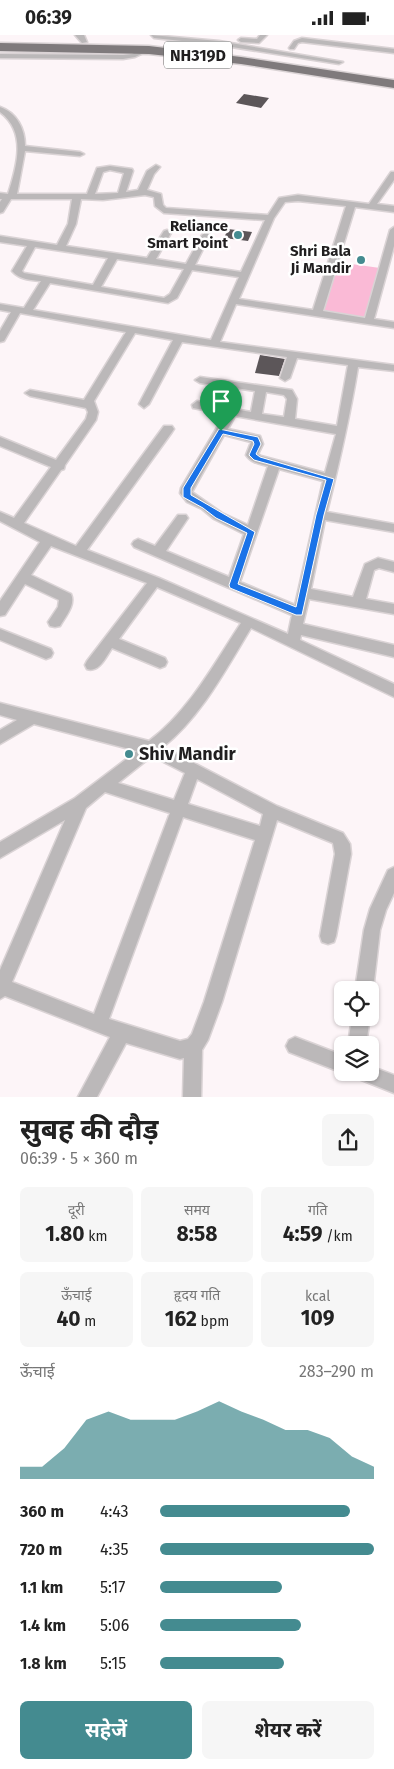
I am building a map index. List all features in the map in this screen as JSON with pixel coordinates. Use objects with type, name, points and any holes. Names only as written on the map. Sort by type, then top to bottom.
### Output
[{"type":"highway","points":[[0,42],[82,38],[152,41],[394,78]]},
{"type":"highway","name":"NH319D","points":[[0,47],[80,47],[152,41],[255,62],[394,84]]},
{"type":"street","points":[[191,35],[252,41],[261,40],[264,35]]},
{"type":"street","points":[[292,48],[296,42],[302,40],[394,51]]},
{"type":"street","points":[[0,56],[123,57],[133,56],[152,41],[219,43],[339,62]]},
{"type":"street","points":[[0,109],[16,124],[20,132],[16,183],[0,210]]},
{"type":"street","points":[[20,148],[80,154]]},
{"type":"street","points":[[141,193],[150,173],[156,167]]},
{"type":"street","points":[[90,197],[100,170],[106,168],[129,171],[121,195]]},
{"type":"street","points":[[370,207],[394,175]]},
{"type":"street","points":[[7,196],[90,197],[141,193],[158,196],[158,206],[164,210],[270,218]]},
{"type":"street","points":[[60,248],[72,224],[77,197]]},
{"type":"street","points":[[214,344],[270,218],[282,200],[289,198],[394,209]]},
{"type":"street","points":[[317,313],[351,205]]},
{"type":"street","points":[[369,321],[392,243],[394,230]]},
{"type":"street","points":[[150,261],[167,233]]},
{"type":"street","points":[[32,244],[16,271],[17,273],[165,301],[174,296],[206,235]]},
{"type":"street","points":[[0,239],[245,275]]},
{"type":"street","points":[[95,289],[114,256]]},
{"type":"street","points":[[0,339],[47,280]]},
{"type":"street","points":[[233,301],[394,325]]},
{"type":"street","points":[[0,307],[214,344],[394,368]]},
{"type":"street","points":[[17,523],[60,466],[91,420],[93,412],[90,405],[91,397],[132,331]]},
{"type":"street","points":[[144,404],[179,338]]},
{"type":"street","points":[[285,378],[293,354]]},
{"type":"street","points":[[293,642],[320,515],[342,431],[354,362]]},
{"type":"street","points":[[200,380],[282,390],[291,395],[289,422]]},
{"type":"street","points":[[217,409],[225,383]]},
{"type":"street","points":[[256,416],[261,388]]},
{"type":"street","points":[[30,393],[90,405]]},
{"type":"street","points":[[197,405],[342,431]]},
{"type":"street","points":[[232,412],[187,488],[187,497],[206,506],[218,516],[251,532]]},
{"type":"street","points":[[78,551],[168,429]]},
{"type":"street","points":[[221,431],[256,439],[257,444],[252,452],[253,456],[330,479]]},
{"type":"street","points":[[0,441],[23,453],[60,466]]},
{"type":"street","points":[[233,585],[275,463]]},
{"type":"street","points":[[320,515],[394,528]]},
{"type":"street","points":[[0,516],[48,540],[155,581],[249,621],[394,691]]},
{"type":"street","points":[[158,553],[182,518]]},
{"type":"street","points":[[0,611],[48,540]]},
{"type":"street","points":[[138,544],[299,612]]},
{"type":"street","points":[[358,603],[369,567],[378,563],[394,567]]},
{"type":"street","points":[[23,577],[66,598],[64,608],[55,622]]},
{"type":"street","points":[[92,665],[155,581]]},
{"type":"street","points":[[304,593],[394,609]]},
{"type":"street","points":[[0,851],[80,803],[172,732],[188,714],[249,621]]},
{"type":"street","points":[[296,628],[394,651]]},
{"type":"street","points":[[0,634],[46,653]]},
{"type":"street","points":[[109,641],[160,662]]},
{"type":"street","points":[[0,709],[151,748],[272,811],[338,838],[342,843],[342,855],[328,936]]},
{"type":"street","points":[[0,738],[33,717]]},
{"type":"street","points":[[99,1024],[193,769]]},
{"type":"street","points":[[103,785],[179,807],[264,835]]},
{"type":"street","points":[[80,803],[1,988],[122,1033],[180,1050],[193,1047],[200,1039],[272,811]]},
{"type":"street","points":[[365,981],[372,930],[378,909],[394,875]]},
{"type":"street","points":[[87,1097],[122,1033]]},
{"type":"street","points":[[295,1046],[334,1061]]},
{"type":"street","points":[[192,1097],[193,1047]]},
{"type":"street","points":[[379,1078],[394,1084]]},
{"type":"shaded area","points":[[337,262],[380,268],[367,318],[321,311]]},
{"type":"building","points":[[244,94],[269,98],[261,108],[236,103]]},
{"type":"building","name":"Reliance Smart Point","points":[[228,229],[252,232],[248,241],[224,238]]},
{"type":"building","points":[[260,355],[285,359],[279,376],[255,373]]},
{"type":"place","name":"Reliance Smart Point","points":[[238,235]]},
{"type":"place","name":"Shri Bala Ji Mandir","points":[[361,260]]},
{"type":"place","name":"Shiv Mandir","points":[[129,754]]},
{"type":"route","points":[[221,431],[256,439],[258,441],[252,455],[257,459],[330,479],[320,515],[299,612],[233,585],[251,532],[218,516],[206,506],[187,497],[187,488],[221,431]]}]
